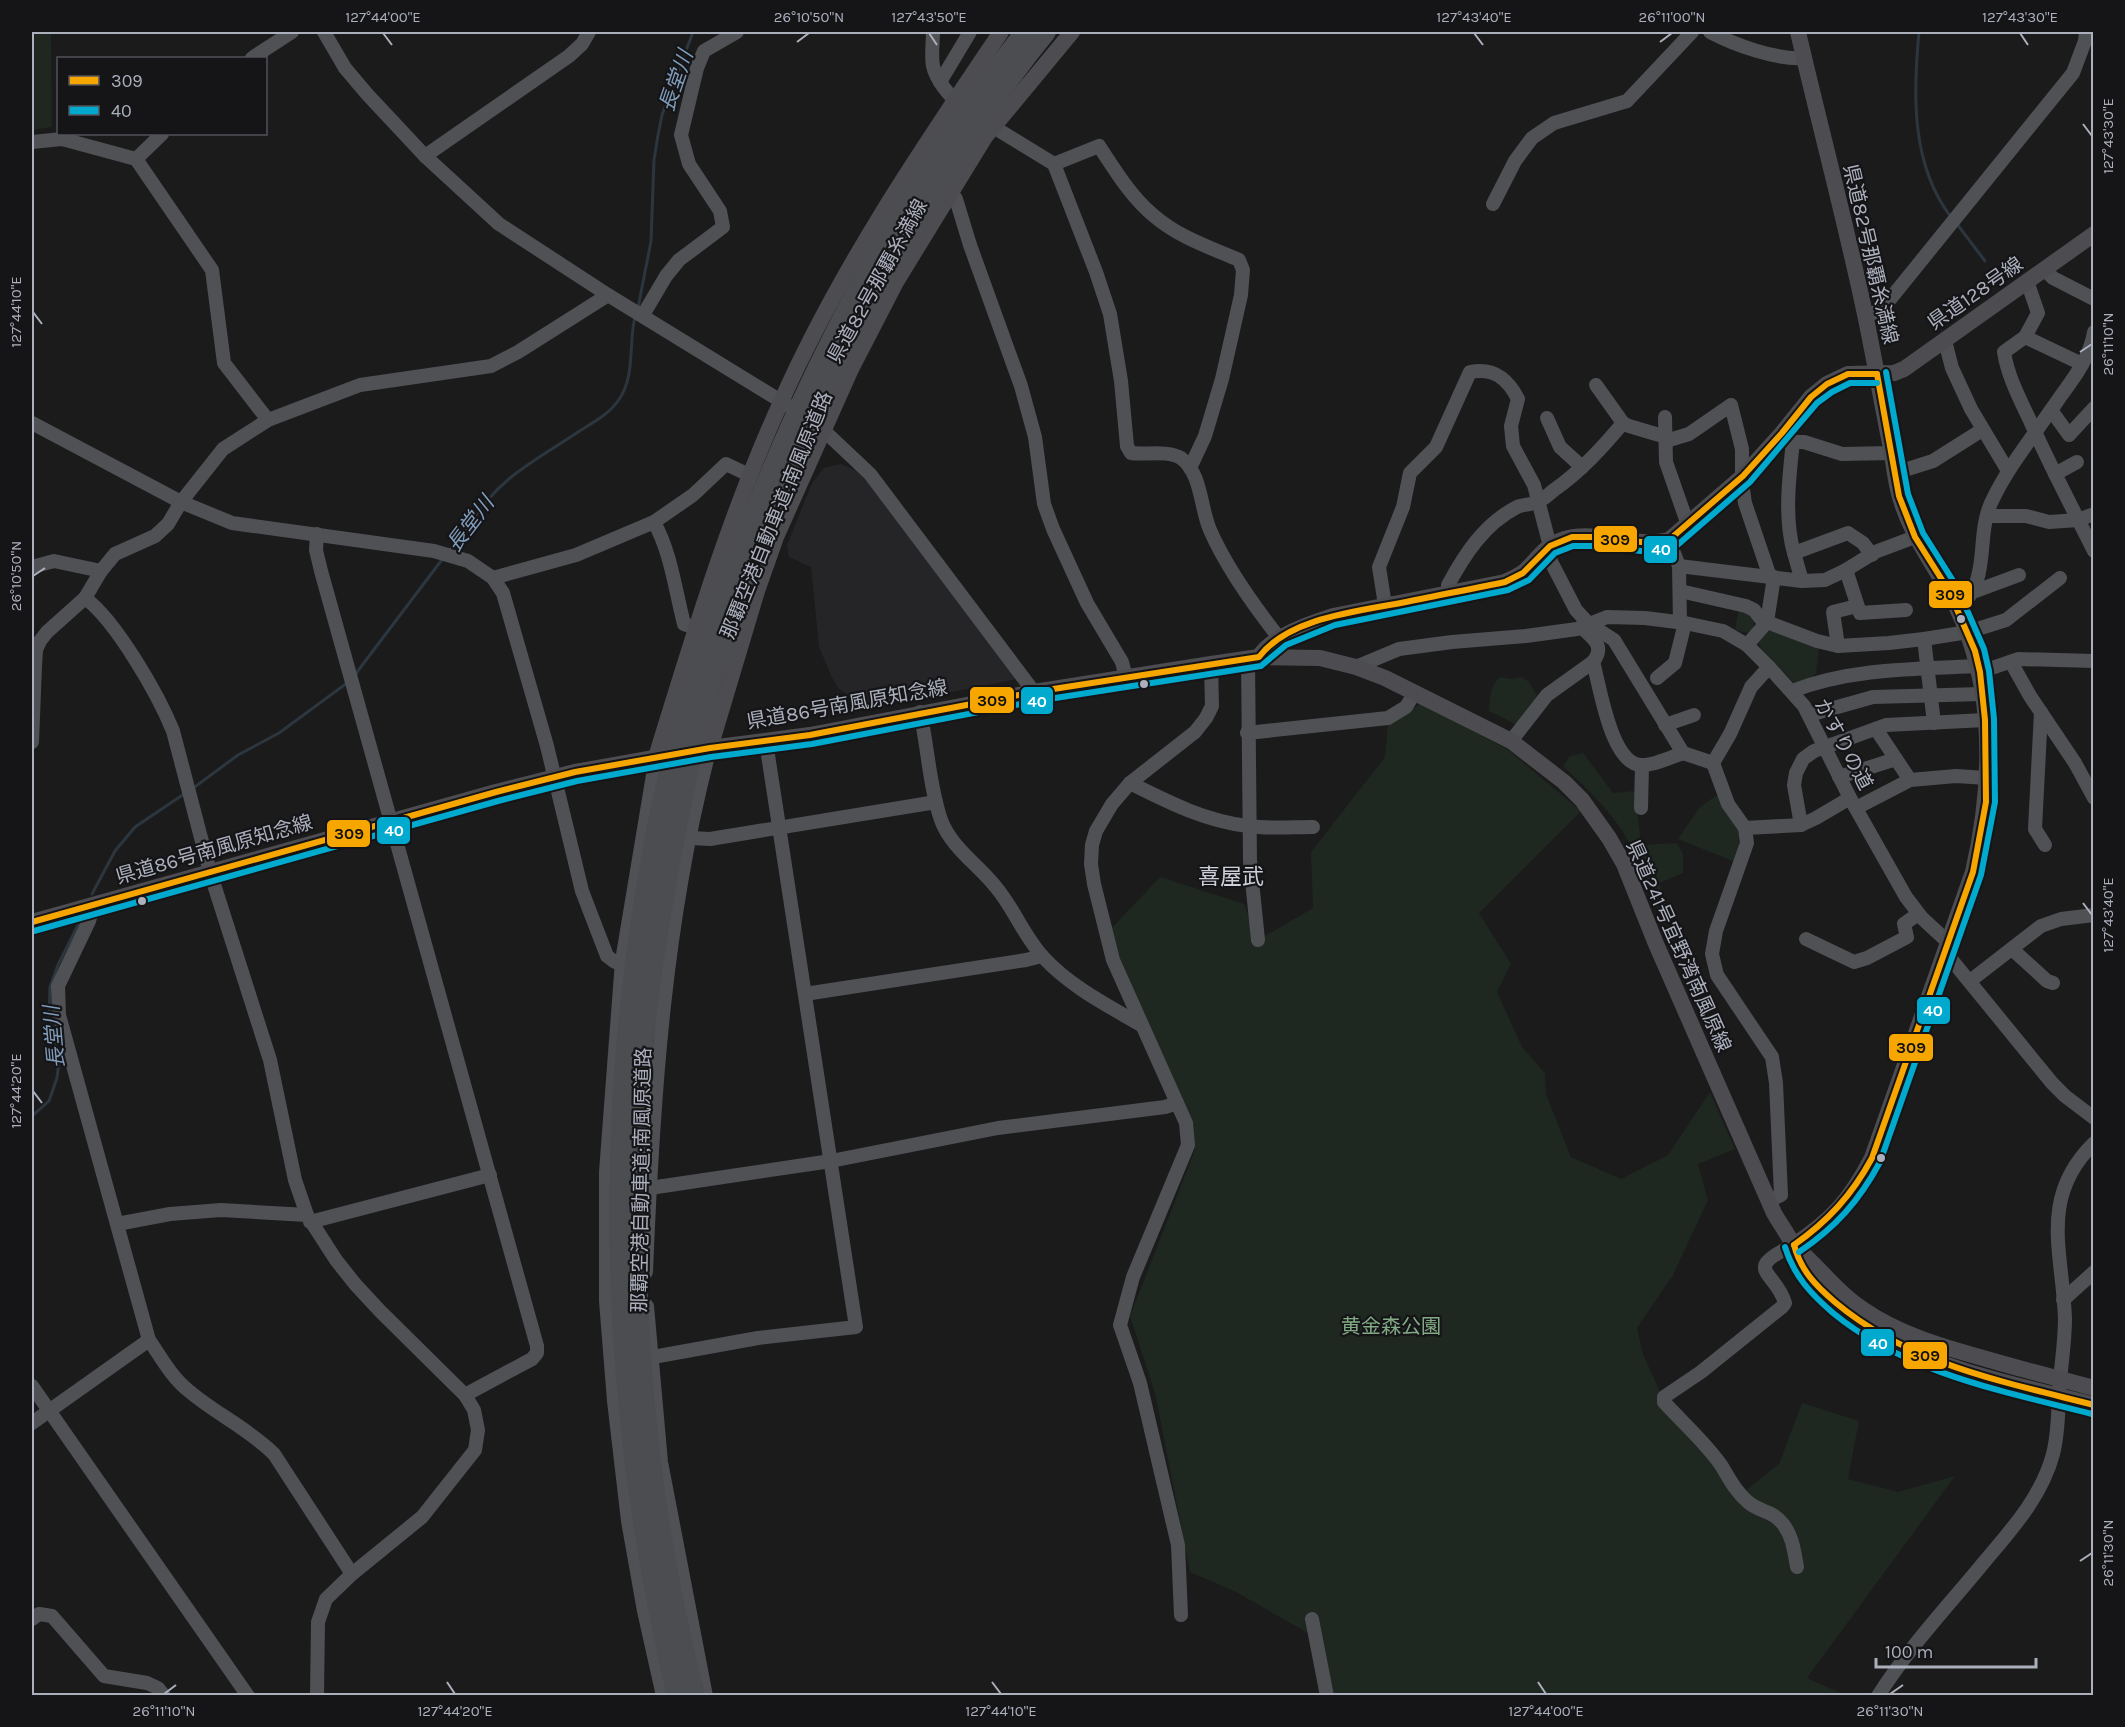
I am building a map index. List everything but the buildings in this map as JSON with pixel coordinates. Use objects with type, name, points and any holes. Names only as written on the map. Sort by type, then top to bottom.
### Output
[{"type":"highway","name":"那覇空港自動車道;南風原道路","points":[[677,1695],[658,1608],[642,1516],[628,1415],[621,1317],[620,1140],[628,1029],[652,851],[699,665],[740,546],[819,360],[866,272],[908,201],[955,127],[1025,32]]},
{"type":"highway","name":"那覇空港自動車道;南風原道路","points":[[695,1695],[658,1513],[645,1413],[638,1316],[636,1232],[644,1040],[673,843],[690,764],[716,666],[756,552],[794,457],[831,377],[881,281],[929,200],[1017,68],[1046,32]]},
{"type":"main road","name":"県道82号那覇糸満線","points":[[656,757],[696,628],[749,475],[805,350],[874,226],[954,100],[1001,32]]},
{"type":"main road","name":"県道82号那覇糸満線","points":[[710,748],[757,591],[776,537],[824,429],[896,282],[950,191],[993,127],[1072,32]]},
{"type":"main road","name":"県道82号那覇糸満線","points":[[1794,1245],[1817,1229],[1841,1207],[1852,1194],[1872,1158],[1973,872],[1981,837],[1987,778],[1985,720],[1979,669],[1968,632],[1915,537],[1899,496],[1865,317],[1798,32]]},
{"type":"main road","name":"県道128号線","points":[[1877,374],[1894,373],[1904,369],[2094,234]]},
{"type":"main road","points":[[1253,658],[1280,639],[1308,624],[1333,616],[1505,582],[1527,569],[1547,548],[1559,540],[1585,536],[1636,542],[1669,540],[1787,437],[1811,397],[1827,384],[1848,374],[1877,374]]},
{"type":"main road","name":"県道86号南風原知念線","points":[[32,922],[553,777],[710,748],[810,735],[920,712],[1034,692],[1253,658]]},
{"type":"main road","name":"県道241号宜野湾南風原線","points":[[1253,658],[1320,658],[1356,667],[1415,692],[1511,741],[1564,782],[1582,800],[1624,864],[1768,1201],[1794,1245]]},
{"type":"main road","points":[[1794,1245],[1802,1268],[1816,1285],[1859,1323],[1904,1348],[1949,1365],[2060,1388],[2094,1388]]},
{"type":"main road","points":[[2060,1388],[2094,1405]]},
{"type":"street","points":[[254,57],[292,32]]},
{"type":"street","points":[[324,32],[345,68],[425,156],[499,224],[608,295],[824,429],[870,474],[1034,692]]},
{"type":"street","points":[[425,156],[569,56],[582,44],[588,32]]},
{"type":"street","points":[[643,315],[678,260],[723,227],[720,211],[689,164],[681,135],[697,68],[704,51],[737,32]]},
{"type":"street","points":[[933,32],[933,66],[940,82],[954,100],[1054,164],[1096,272],[1113,328],[1128,446],[1131,453],[1174,454],[1190,468],[1196,477],[1210,530],[1247,594],[1280,639]]},
{"type":"street","points":[[940,82],[970,32]]},
{"type":"street","points":[[1493,204],[1515,161],[1532,138],[1554,123],[1627,101],[1692,32]]},
{"type":"street","points":[[1710,32],[1734,43],[1780,57],[1804,58]]},
{"type":"street","points":[[1865,317],[1881,309],[1891,298],[2073,73],[2088,38]]},
{"type":"street","points":[[136,159],[161,135]]},
{"type":"street","points":[[32,142],[62,139],[136,159],[212,270],[224,363],[268,420]]},
{"type":"street","points":[[1054,164],[1099,146],[1135,197],[1152,215],[1183,236],[1239,260],[1243,270],[1241,295],[1222,379],[1205,436],[1190,468]]},
{"type":"street","points":[[950,191],[956,199],[970,245],[1021,386],[1035,437],[1044,504],[1073,576],[1122,662],[1126,678]]},
{"type":"street","points":[[2044,269],[2053,278],[2094,299]]},
{"type":"street","points":[[2027,281],[2038,313],[2025,337],[2004,352],[2010,375],[2035,433],[2092,546]]},
{"type":"street","points":[[32,742],[36,650],[47,632],[85,598],[101,571],[115,554],[155,536],[168,524],[181,502],[223,448],[268,420],[360,385],[490,366],[518,352],[608,295]]},
{"type":"street","points":[[2025,337],[2082,364]]},
{"type":"street","points":[[1957,609],[1977,586],[1990,506],[2008,471],[2082,364],[2093,338]]},
{"type":"street","points":[[1944,340],[1952,368],[1982,430],[2008,471]]},
{"type":"street","points":[[1385,605],[1380,567],[1403,507],[1410,472],[1436,447],[1470,372],[1484,369],[1502,378],[1518,399],[1511,426],[1513,446],[1534,485],[1547,548],[1576,610],[1599,647],[1599,652],[1593,662],[1546,695],[1511,741]]},
{"type":"street","points":[[1596,385],[1623,423],[1666,439],[1689,434],[1731,405],[1742,448],[1745,503],[1772,577],[1766,623],[1747,645]]},
{"type":"street","points":[[2051,410],[2069,435],[2094,408]]},
{"type":"street","points":[[1665,417],[1666,462],[1688,525]]},
{"type":"street","points":[[1547,418],[1560,447],[1582,467]]},
{"type":"street","points":[[32,423],[181,502],[232,523],[434,551],[468,561],[493,579],[503,593],[547,747],[582,891],[607,957],[615,962],[622,961]]},
{"type":"street","points":[[1450,592],[1448,585],[1464,555],[1485,530],[1506,513],[1539,501],[1595,456],[1623,423]]},
{"type":"street","points":[[1895,473],[1933,461],[1982,430]]},
{"type":"street","points":[[1802,581],[1790,535],[1787,437],[1842,454],[1892,453]]},
{"type":"street","points":[[2055,474],[2077,462]]},
{"type":"street","points":[[493,579],[576,555],[654,522],[693,495],[726,464],[749,475]]},
{"type":"street","points":[[1987,516],[2026,516],[2049,522],[2078,520],[2094,514]]},
{"type":"street","points":[[654,522],[668,555],[684,624],[696,628]]},
{"type":"street","points":[[1794,553],[1848,533],[1863,543],[1872,555]]},
{"type":"street","points":[[317,534],[316,550],[321,571],[537,1346],[537,1353],[532,1359],[465,1395]]},
{"type":"street","points":[[1679,566],[1802,581],[1825,580],[1875,552],[1915,537]]},
{"type":"street","points":[[1657,678],[1675,663],[1683,623],[1679,566],[1669,540]]},
{"type":"street","points":[[32,567],[54,561],[101,571]]},
{"type":"street","points":[[1846,570],[1860,613],[1906,610]]},
{"type":"street","points":[[1973,592],[2019,575]]},
{"type":"street","points":[[1680,591],[1746,606],[1754,610],[1766,623],[1774,623],[1817,641],[1838,646],[1889,643],[1968,632],[2006,620],[2060,578]]},
{"type":"street","points":[[85,598],[99,609],[118,634],[165,712],[173,731],[210,872],[270,1060],[296,1180],[308,1219],[355,1284],[465,1395],[474,1410],[478,1430],[475,1450],[422,1517],[352,1574],[326,1599],[318,1622],[315,1694]]},
{"type":"street","points":[[1838,646],[1833,612],[1857,606]]},
{"type":"street","name":"かすりの道","points":[[1356,667],[1399,649],[1526,636],[1584,625],[1607,617],[1645,618],[1683,623],[1723,631],[1747,645],[1792,691],[1809,715],[1853,803],[1918,914],[2052,1083],[2094,1118]]},
{"type":"street","points":[[1584,625],[1614,640],[1683,753]]},
{"type":"street","points":[[1924,639],[1934,723]]},
{"type":"street","points":[[1253,658],[1247,733],[1250,861],[1258,940]]},
{"type":"street","points":[[1792,691],[1840,677],[1870,672],[1928,668],[1979,669],[2018,659],[2094,661]]},
{"type":"street","points":[[1593,662],[1613,737],[1618,750],[1628,760],[1642,766],[1683,753],[1713,763]]},
{"type":"street","points":[[2011,662],[2030,696],[2075,763],[2094,798]]},
{"type":"street","points":[[1181,1615],[1178,1545],[1140,1383],[1120,1325],[1133,1277],[1188,1145],[1186,1123],[1113,960],[1091,864],[1092,845],[1099,825],[1112,804],[1130,783],[1195,732],[1206,718],[1212,706],[1211,664]]},
{"type":"street","points":[[1713,763],[1730,734],[1752,687],[1769,667]]},
{"type":"street","points":[[1247,733],[1388,718],[1406,707],[1415,692]]},
{"type":"street","points":[[1809,715],[1873,697],[1982,694]]},
{"type":"street","points":[[920,712],[936,802],[941,820],[953,841],[1004,897],[1042,956],[1085,992],[1141,1024]]},
{"type":"street","points":[[2042,712],[2035,829],[2044,845]]},
{"type":"street","points":[[1665,725],[1694,715]]},
{"type":"street","points":[[1801,825],[1794,785],[1796,772],[1803,759],[1824,746],[1886,725],[1985,720]]},
{"type":"street","points":[[1876,729],[1910,780]]},
{"type":"street","points":[[653,1357],[758,1338],[856,1327],[766,742]]},
{"type":"street","points":[[706,1695],[661,1462],[645,1290],[650,1188],[666,976],[699,793],[710,748]]},
{"type":"street","points":[[656,757],[622,961],[606,1172],[606,1301],[614,1401],[628,1521],[644,1611],[663,1695]]},
{"type":"street","points":[[1839,777],[1896,759]]},
{"type":"street","points":[[1713,763],[1728,804],[1745,828],[1747,843],[1716,931],[1712,954],[1717,975],[1772,1057],[1776,1083],[1781,1195],[1768,1201]]},
{"type":"street","points":[[1641,808],[1642,766]]},
{"type":"street","points":[[1745,828],[1801,825],[1910,780],[1956,776],[1987,778]]},
{"type":"street","points":[[1130,783],[1173,805],[1205,817],[1249,826],[1313,827]]},
{"type":"street","points":[[691,838],[710,839],[936,802]]},
{"type":"street","points":[[94,904],[89,921],[58,986],[59,1014],[149,1340],[171,1373],[187,1390],[261,1441],[274,1454],[352,1574]]},
{"type":"street","points":[[1806,939],[1854,962],[1867,958],[1907,937],[1904,924],[1918,914]]},
{"type":"street","points":[[1970,981],[2041,926],[2061,919],[2094,915]]},
{"type":"street","points":[[2012,949],[2047,981],[2053,983]]},
{"type":"street","points":[[805,994],[1042,956]]},
{"type":"street","points":[[650,1188],[831,1161],[998,1128],[1165,1107],[1177,1103]]},
{"type":"street","points":[[1878,1695],[1907,1656],[2010,1531],[2039,1490],[2053,1454],[2058,1421],[2065,1321],[2057,1246],[2058,1214],[2066,1183],[2079,1160],[2094,1143]]},
{"type":"street","points":[[117,1224],[170,1214],[221,1210],[308,1219],[490,1175]]},
{"type":"street","points":[[1794,1245],[1774,1254],[1766,1265],[1767,1276],[1783,1297],[1785,1303],[1782,1307],[1701,1372],[1664,1397],[1664,1402],[1708,1449],[1721,1465],[1730,1482],[1749,1504],[1773,1514],[1782,1523],[1793,1541],[1797,1567]]},
{"type":"street","points":[[2063,1300],[2094,1272]]},
{"type":"street","points":[[32,1423],[149,1340]]},
{"type":"street","points":[[32,1386],[248,1695]]},
{"type":"street","points":[[32,1619],[39,1614],[52,1616],[104,1676],[147,1683],[158,1688],[164,1695]]},
{"type":"street","points":[[1312,1619],[1327,1695]]},
{"type":"shaded area","points":[[841,464],[861,473],[1017,679],[866,709],[838,688],[819,647],[811,567],[789,557],[787,545],[812,483],[824,468]]},
{"type":"green space","points":[[32,32],[55,32],[51,33],[52,127],[32,130]]},
{"type":"green space","points":[[1739,607],[1747,609],[1755,621],[1752,630],[1748,633],[1735,630]]},
{"type":"green space","points":[[1772,628],[1819,648],[1816,674],[1812,682],[1795,684],[1762,649],[1758,643]]},
{"type":"green space","points":[[1501,677],[1511,679],[1522,677],[1529,682],[1537,696],[1530,710],[1515,724],[1489,711],[1493,687]]},
{"type":"green space","name":"黄金森公園","points":[[1420,704],[1507,749],[1581,811],[1479,913],[1511,964],[1497,992],[1522,1047],[1545,1073],[1546,1094],[1571,1157],[1621,1179],[1668,1155],[1710,1092],[1735,1149],[1698,1164],[1708,1200],[1673,1275],[1637,1328],[1643,1354],[1670,1414],[1744,1492],[1779,1464],[1802,1403],[1859,1421],[1848,1479],[1898,1492],[1955,1476],[1807,1678],[1845,1695],[1328,1695],[1320,1640],[1236,1592],[1190,1572],[1155,1393],[1130,1316],[1195,1150],[1191,1123],[1131,989],[1109,931],[1160,877],[1244,904],[1258,940],[1313,908],[1311,852],[1385,757],[1388,724]]},
{"type":"green space","points":[[1583,753],[1613,793],[1635,791],[1641,845],[1677,843],[1683,854],[1683,873],[1659,883],[1671,920],[1663,925],[1641,868],[1619,825],[1563,766],[1570,756]]},
{"type":"green space","points":[[1717,795],[1734,819],[1739,833],[1735,862],[1678,839],[1700,807]]},
{"type":"waterway","name":"長堂川","points":[[638,308],[651,241],[654,160],[658,135],[662,115],[693,32]]},
{"type":"waterway","points":[[1919,32],[1916,104],[1922,152],[1928,175],[1951,217]]},
{"type":"waterway","points":[[1957,224],[1985,261]]},
{"type":"waterway","name":"長堂川","points":[[448,552],[484,505],[510,478],[600,418],[618,401],[627,381],[635,317]]},
{"type":"waterway","name":"長堂川","points":[[354,676],[444,557]]},
{"type":"waterway","name":"長堂川","points":[[192,789],[238,755],[279,733],[347,683]]},
{"type":"waterway","name":"長堂川","points":[[92,894],[115,851],[135,827],[184,794]]},
{"type":"waterway","name":"長堂川","points":[[32,1116],[49,1101],[57,1078],[59,1061],[49,1017],[50,987],[58,965],[81,919]]},
{"type":"transit line","name":"40","points":[[1799,1252],[1846,1212],[1864,1189],[1880,1162],[1981,875],[1995,802],[1994,719],[1989,671],[1984,649],[1957,587],[1923,533],[1908,494],[1886,372]]},
{"type":"transit line","name":"309","points":[[32,922],[575,772],[710,748],[810,735],[1034,692],[1259,657],[1288,633],[1326,618],[1505,582],[1523,573],[1550,546],[1572,537],[1599,537],[1641,542],[1669,540],[1743,476],[1811,397],[1827,384],[1848,374],[1877,374]]},
{"type":"transit line","name":"309","points":[[1794,1245],[1838,1206],[1856,1184],[1872,1158],[1973,872],[1986,802],[1985,720],[1980,672],[1975,651],[1949,591],[1915,537],[1899,496],[1877,374]]},
{"type":"transit line","name":"40","points":[[34,931],[577,781],[711,757],[812,744],[1036,701],[1261,666],[1286,645],[1335,625],[1508,590],[1529,580],[1555,553],[1573,546],[1598,546],[1641,551],[1674,548],[1750,482],[1817,403],[1850,383],[1877,383]]},
{"type":"transit line","name":"309","points":[[1794,1245],[1805,1270],[1822,1290],[1864,1324],[1894,1341],[1926,1356],[1992,1379],[2094,1405]]},
{"type":"transit line","name":"40","points":[[1785,1247],[1798,1276],[1817,1299],[1861,1334],[1892,1351],[1923,1365],[1990,1388],[2092,1414]]},
{"type":"district","name":"喜屋武","points":[[1231,876]]}]
